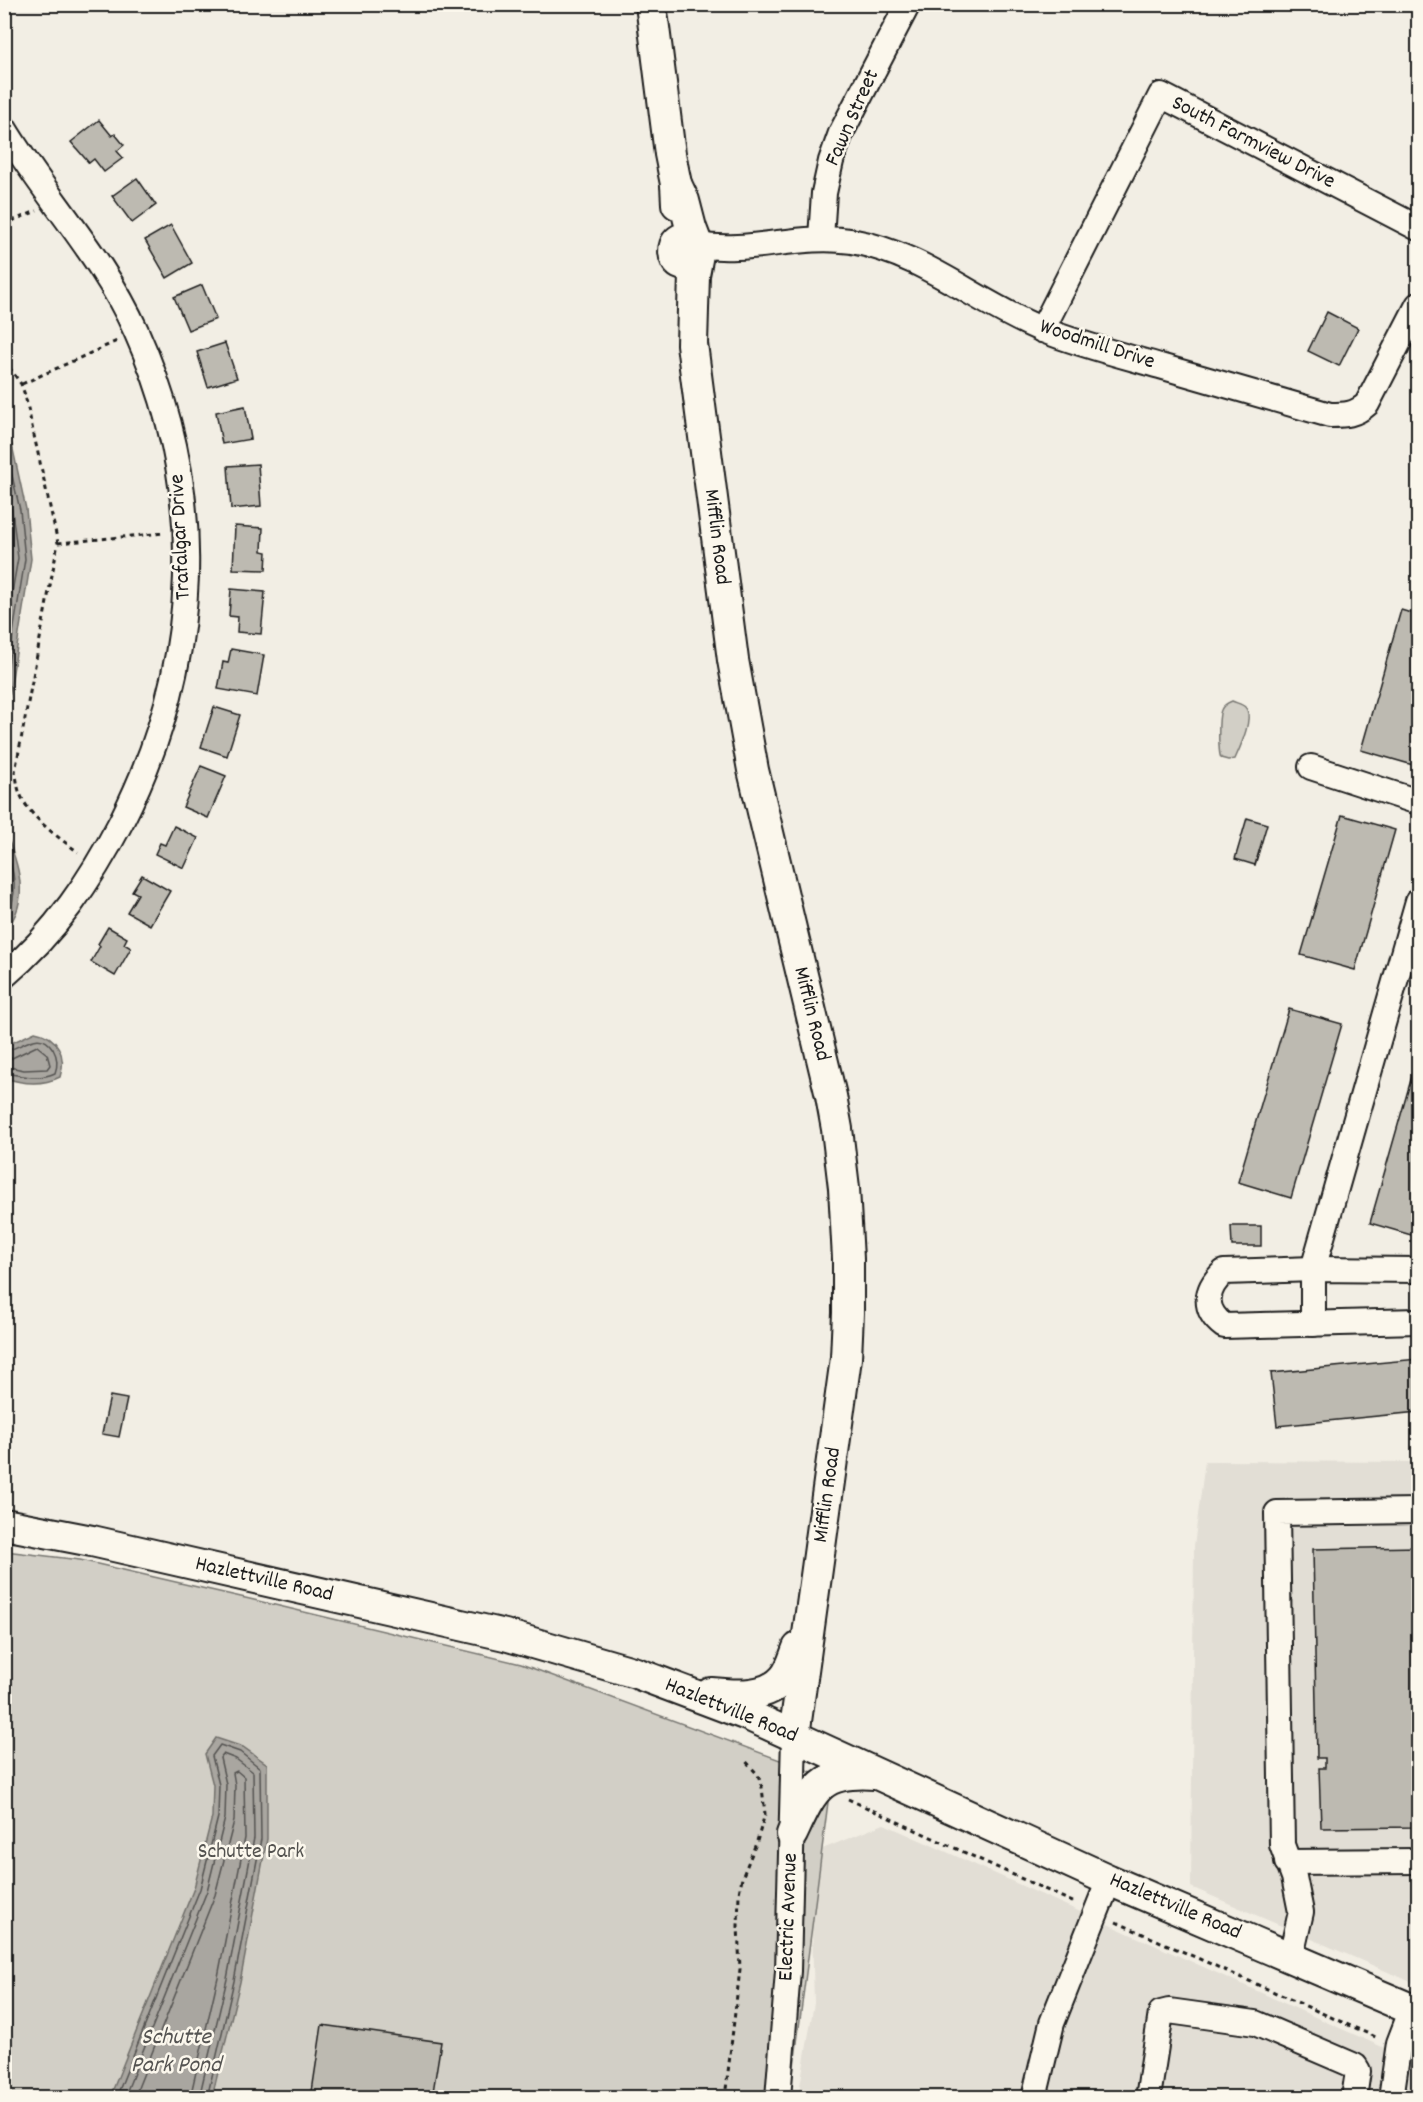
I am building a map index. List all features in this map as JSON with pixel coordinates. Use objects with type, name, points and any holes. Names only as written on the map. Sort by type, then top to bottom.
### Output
[{"type":"main road","name":"Mifflin Road","points":[[651,4],[670,154],[676,184],[678,227],[695,251],[692,344],[733,660],[770,848],[831,1096],[844,1188],[848,1259],[846,1358],[794,1736]]},
{"type":"main road","name":"Hazlettville Road","points":[[4,1524],[92,1541],[505,1635],[636,1672],[794,1736],[1110,1880],[1415,2011]]},
{"type":"main road","points":[[684,1690],[743,1695],[775,1685],[785,1677],[790,1668],[809,1620]]},
{"type":"main road","points":[[792,1834],[811,1795],[825,1782],[846,1773],[877,1774]]},
{"type":"street","name":"Fawn Street","points":[[821,238],[824,193],[831,161],[841,134],[908,4]]},
{"type":"street","name":"South Farmview Drive","points":[[1042,330],[1161,95],[1419,228]]},
{"type":"street","name":"Trafalgar Drive","points":[[4,128],[33,173],[114,286],[150,362],[171,431],[184,511],[187,562],[182,638],[174,682],[161,728],[139,784],[112,838],[74,902],[50,933],[27,957],[4,976]]},
{"type":"street","name":"Woodmill Drive","points":[[695,251],[821,238],[851,241],[903,255],[929,267],[999,309],[1042,330],[1330,415],[1348,415],[1360,411],[1367,404],[1419,305]]},
{"type":"street","points":[[1311,767],[1419,802]]},
{"type":"street","points":[[1313,1324],[1313,1269],[1419,900]]},
{"type":"street","points":[[1419,1270],[1313,1269],[1224,1272],[1214,1281],[1208,1296],[1209,1310],[1214,1318],[1224,1326],[1419,1321]]},
{"type":"street","points":[[1291,1956],[1301,1912],[1294,1877],[1282,1845],[1277,1513],[1419,1511]]},
{"type":"street","name":"Electric Avenue","points":[[778,2097],[788,1971],[794,1736]]},
{"type":"street","points":[[1287,1862],[1419,1861]]},
{"type":"street","points":[[1035,2097],[1052,2023],[1110,1880]]},
{"type":"street","points":[[1148,2097],[1161,2013],[1168,2011],[1255,2023],[1355,2066],[1359,2071],[1354,2097]]},
{"type":"street","points":[[1391,2097],[1398,2047],[1415,2011]]},
{"type":"path","points":[[4,226],[38,210]]},
{"type":"path","points":[[21,384],[118,340]]},
{"type":"path","points":[[4,360],[21,384],[58,543],[15,772],[19,791],[28,807],[48,829],[78,852]]},
{"type":"path","points":[[58,543],[164,534]]},
{"type":"path","points":[[725,2097],[740,1969],[739,1893],[742,1878],[765,1814],[762,1787],[758,1775],[744,1759]]},
{"type":"path","points":[[840,1796],[1067,1900]]},
{"type":"path","points":[[1123,1925],[1398,2047]]},
{"type":"shaded area","points":[[1205,1461],[1418,1462],[1418,1985],[1191,1887],[1194,1546]]},
{"type":"shaded area","points":[[884,1824],[1418,2063],[1418,2097],[798,2098],[814,2003],[810,1854]]},
{"type":"green space","points":[[1232,701],[1241,704],[1248,711],[1248,725],[1235,759],[1228,760],[1221,758],[1220,755],[1219,720],[1223,707]]},
{"type":"green space","name":"Schutte Park","points":[[5,1551],[80,1560],[521,1664],[831,1779],[790,2097],[5,2098]]},
{"type":"water","points":[[5,413],[26,509],[31,559],[5,722]]},
{"type":"water","points":[[4,829],[18,868],[20,881],[18,907],[5,930]]},
{"type":"water","points":[[35,1032],[50,1038],[59,1048],[62,1062],[60,1077],[46,1082],[32,1083],[5,1078],[5,1046]]},
{"type":"water","name":"Schutte Park Pond","points":[[216,1738],[243,1747],[267,1764],[267,1839],[240,1982],[212,2097],[110,2097],[194,1888],[212,1817],[213,1785],[205,1754]]},
{"type":"building","points":[[99,120],[112,136],[115,134],[124,145],[117,151],[123,158],[104,172],[94,159],[89,163],[71,142]]},
{"type":"building","points":[[137,178],[156,205],[132,223],[112,196]]},
{"type":"building","points":[[171,225],[192,263],[167,278],[145,240]]},
{"type":"building","points":[[202,285],[216,319],[188,330],[174,297]]},
{"type":"building","points":[[1327,312],[1358,328],[1339,366],[1308,351]]},
{"type":"building","points":[[225,343],[237,378],[208,387],[197,352]]},
{"type":"building","points":[[245,406],[251,439],[222,444],[216,412]]},
{"type":"building","points":[[258,464],[261,506],[231,509],[228,466]]},
{"type":"building","points":[[235,526],[263,528],[262,551],[267,552],[266,570],[233,569]]},
{"type":"building","points":[[231,589],[265,592],[261,634],[237,632],[238,617],[229,616]]},
{"type":"building","points":[[1401,610],[1418,615],[1418,748],[1413,765],[1361,750]]},
{"type":"building","points":[[231,649],[264,655],[257,696],[218,689],[223,662],[228,663]]},
{"type":"building","points":[[214,707],[240,715],[227,756],[201,747]]},
{"type":"building","points":[[201,766],[226,776],[208,818],[183,807]]},
{"type":"building","points":[[1342,815],[1395,830],[1355,970],[1301,955]]},
{"type":"building","points":[[1247,818],[1267,824],[1255,865],[1235,859]]},
{"type":"building","points":[[174,826],[198,838],[184,868],[155,854],[160,843],[165,845]]},
{"type":"building","points":[[142,875],[170,891],[150,925],[127,912],[138,894],[132,891]]},
{"type":"building","points":[[108,927],[127,938],[124,944],[131,948],[115,976],[91,962]]},
{"type":"building","points":[[1289,1009],[1342,1024],[1291,1198],[1238,1182]]},
{"type":"building","points":[[1418,1055],[1418,1237],[1370,1223]]},
{"type":"building","points":[[1231,1226],[1261,1226],[1261,1246],[1232,1246]]},
{"type":"building","points":[[1418,1359],[1418,1412],[1277,1426],[1271,1373]]},
{"type":"building","points":[[110,1396],[127,1399],[119,1437],[102,1434]]},
{"type":"building","points":[[1418,1547],[1418,1827],[1321,1828],[1319,1768],[1325,1768],[1325,1758],[1317,1758],[1313,1549]]},
{"type":"building","points":[[322,2025],[441,2042],[432,2098],[311,2098]]}]
